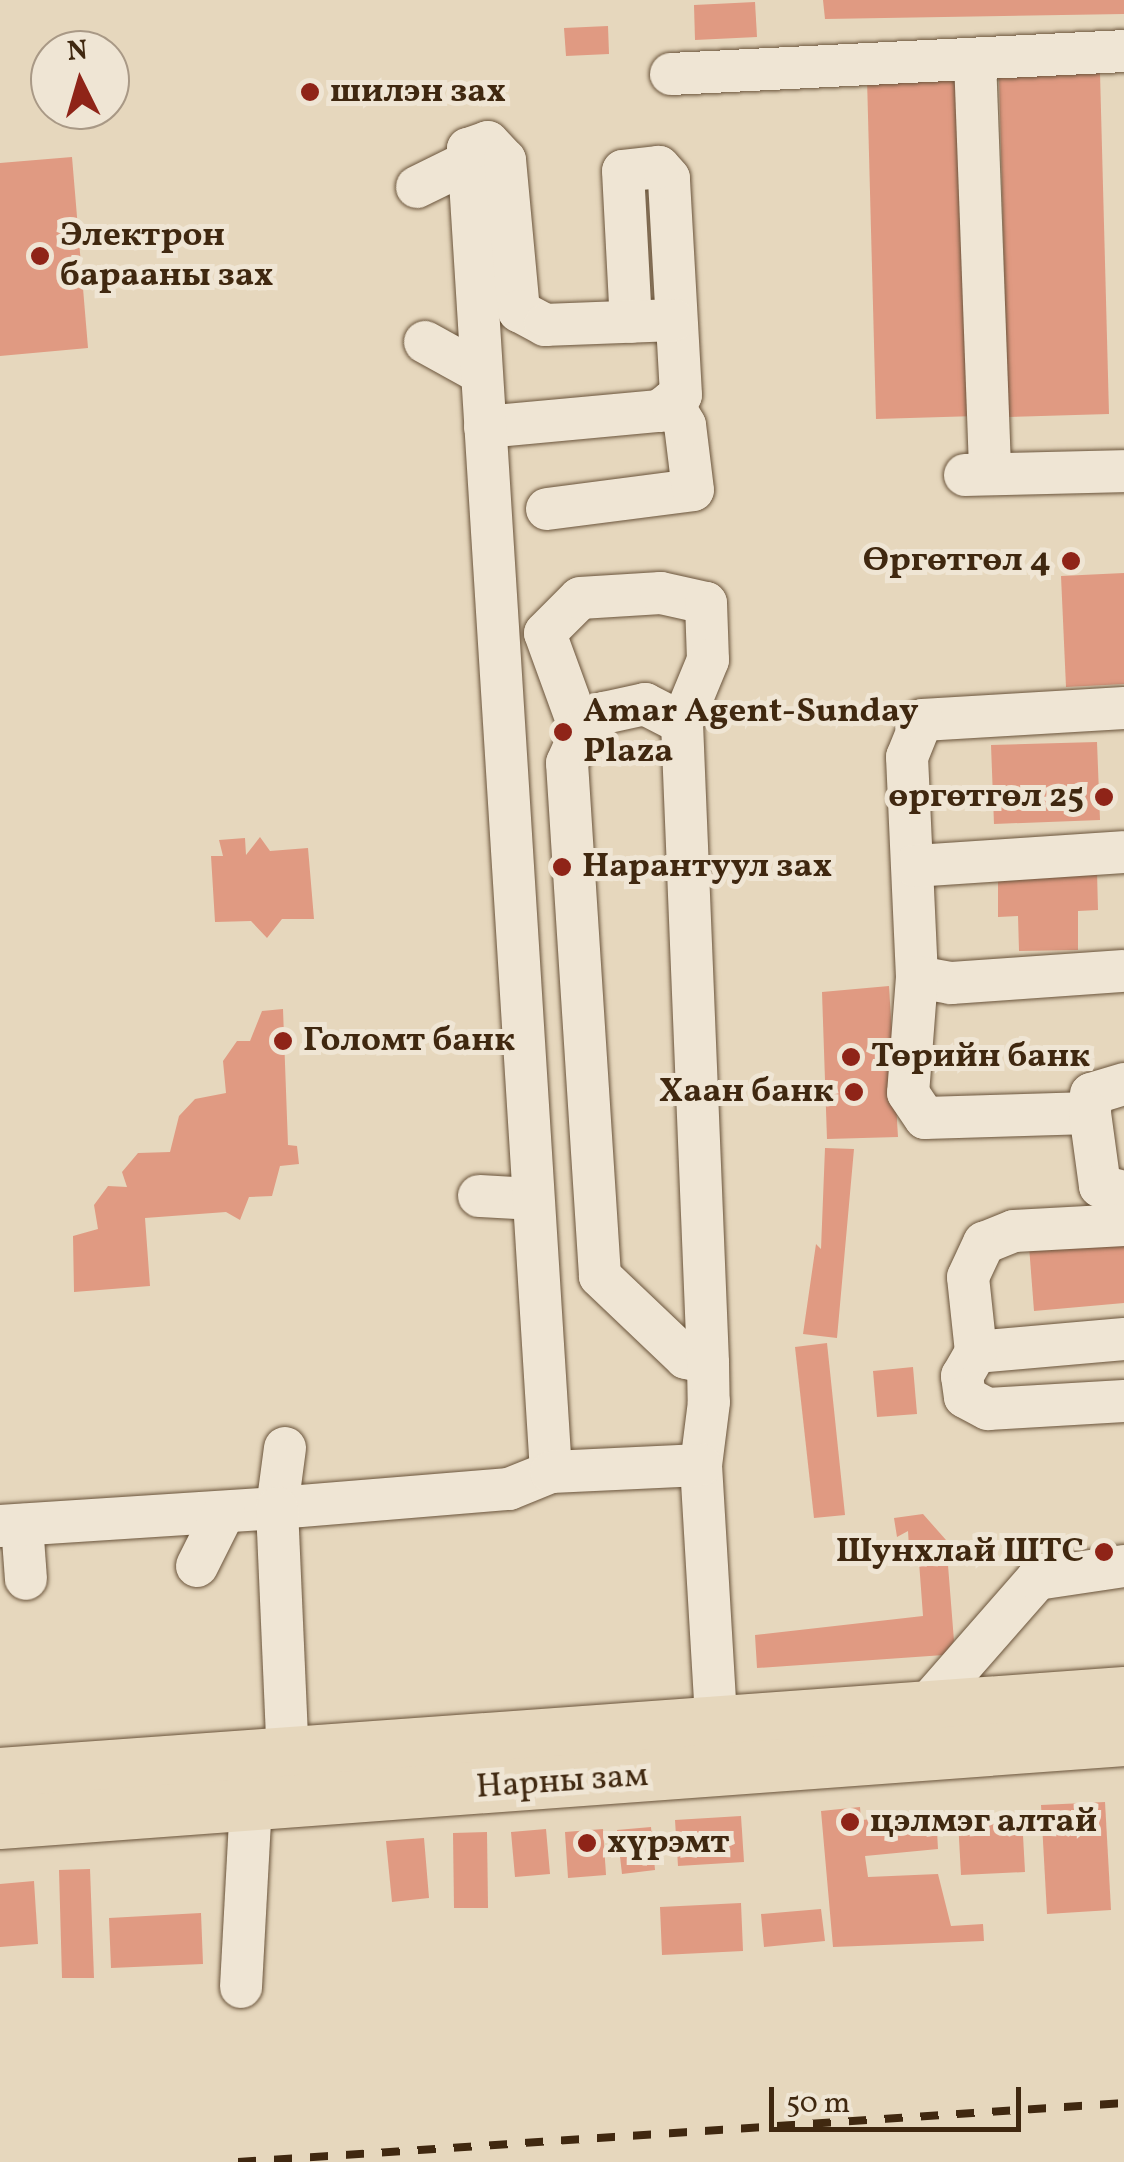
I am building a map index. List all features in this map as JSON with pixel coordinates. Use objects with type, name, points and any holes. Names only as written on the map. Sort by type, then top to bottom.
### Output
[{"type":"main road","name":"Нарны зам","points":[[718,1745],[926,1706],[1124,1693]]},
{"type":"main road","name":"Нарны зам","points":[[0,1823],[276,1787],[718,1745],[1124,1740]]},
{"type":"main road","name":"Нарны зам","points":[[0,1774],[276,1787]]},
{"type":"lane","points":[[671,74],[1124,50]]},
{"type":"lane","points":[[976,59],[977,474],[1124,471]]},
{"type":"lane","points":[[551,1472],[468,162],[476,142],[505,160],[519,311],[544,325],[674,320]]},
{"type":"lane","points":[[417,188],[468,162]]},
{"type":"lane","points":[[485,427],[659,411],[680,395],[669,178],[660,167],[633,165],[623,171],[631,322]]},
{"type":"lane","points":[[425,342],[481,373]]},
{"type":"lane","points":[[547,509],[693,490],[685,426],[670,402]]},
{"type":"lane","points":[[581,732],[544,633],[580,598],[661,593],[706,603],[708,660],[682,724],[708,1363],[701,1465],[718,1745]]},
{"type":"lane","points":[[682,724],[645,704],[604,713],[581,732],[567,763],[600,1276],[686,1358],[708,1363]]},
{"type":"lane","points":[[1090,1113],[924,1118],[908,1093],[917,977],[916,866],[908,757],[922,720],[1124,708]]},
{"type":"lane","points":[[916,866],[1124,852]]},
{"type":"lane","points":[[917,977],[1124,971]]},
{"type":"lane","points":[[1124,1084],[1092,1094],[1090,1113],[1100,1186],[1124,1192]]},
{"type":"lane","points":[[479,1196],[532,1199]]},
{"type":"lane","points":[[1124,1225],[1014,1232],[984,1243],[968,1277],[976,1352],[962,1376],[972,1406],[1124,1401]]},
{"type":"lane","points":[[976,1352],[1124,1339]]},
{"type":"lane","points":[[242,1987],[276,1787],[278,1508],[285,1448]]},
{"type":"lane","points":[[26,1579],[11,1526],[508,1489],[551,1472],[701,1465]]},
{"type":"lane","points":[[198,1566],[224,1512]]},
{"type":"lane","points":[[926,1706],[1037,1579],[1124,1566]]},
{"type":"building","points":[[823,0],[1124,0],[1124,14],[825,19]]},
{"type":"building","points":[[755,2],[757,37],[695,40],[694,5]]},
{"type":"building","points":[[608,26],[609,54],[566,56],[564,28]]},
{"type":"building","points":[[1100,73],[1109,414],[1008,417],[999,76]]},
{"type":"building","points":[[968,75],[977,416],[876,419],[867,78]]},
{"type":"building","name":"Электрон барааны зах","points":[[72,157],[88,348],[0,356],[0,163]]},
{"type":"building","points":[[1124,573],[1124,684],[1066,687],[1061,576]]},
{"type":"building","points":[[1097,742],[1100,820],[994,824],[991,745]]},
{"type":"building","points":[[260,837],[270,851],[308,848],[314,919],[282,919],[267,938],[251,921],[215,922],[211,856],[223,856],[219,840],[245,838],[246,855]]},
{"type":"building","points":[[1097,871],[1098,910],[1078,911],[1078,950],[1019,951],[1018,916],[998,917],[998,873]]},
{"type":"building","points":[[889,986],[898,1137],[827,1139],[822,992]]},
{"type":"building","points":[[283,1009],[288,1145],[297,1146],[299,1164],[280,1166],[272,1196],[249,1197],[240,1220],[226,1212],[145,1218],[150,1286],[74,1292],[73,1236],[98,1229],[94,1205],[108,1186],[127,1187],[122,1172],[138,1153],[170,1152],[179,1116],[195,1099],[226,1093],[223,1061],[237,1041],[250,1041],[262,1011]]},
{"type":"building","points":[[825,1148],[854,1149],[837,1338],[803,1334],[816,1244],[821,1249]]},
{"type":"building","points":[[1124,1238],[1124,1303],[1034,1311],[1029,1246]]},
{"type":"building","points":[[827,1343],[845,1515],[814,1518],[795,1347]]},
{"type":"building","points":[[913,1367],[917,1414],[877,1417],[873,1371]]},
{"type":"building","points":[[923,1514],[946,1540],[954,1641],[944,1655],[757,1668],[755,1635],[923,1616],[918,1548],[909,1548],[908,1531],[897,1537],[894,1518]]},
{"type":"building","points":[[1105,1802],[1111,1910],[1047,1914],[1041,1805]]},
{"type":"building","points":[[860,1807],[861,1820],[936,1814],[938,1849],[865,1856],[868,1877],[938,1874],[951,1926],[983,1924],[984,1941],[833,1947],[821,1811]]},
{"type":"building","points":[[741,1816],[744,1862],[678,1866],[675,1820]]},
{"type":"building","points":[[1022,1817],[1025,1872],[961,1875],[958,1820]]},
{"type":"building","points":[[651,1827],[655,1870],[622,1874],[617,1830]]},
{"type":"building","points":[[546,1829],[550,1874],[515,1877],[511,1832]]},
{"type":"building","points":[[603,1829],[606,1875],[568,1878],[565,1832]]},
{"type":"building","points":[[487,1832],[488,1908],[454,1908],[453,1833]]},
{"type":"building","points":[[424,1838],[429,1898],[392,1902],[386,1841]]},
{"type":"building","points":[[90,1869],[94,1978],[62,1978],[59,1870]]},
{"type":"building","points":[[34,1881],[38,1944],[0,1947],[0,1884]]},
{"type":"building","points":[[741,1903],[743,1951],[662,1955],[660,1907]]},
{"type":"building","points":[[821,1909],[825,1941],[764,1947],[761,1914]]},
{"type":"building","points":[[201,1913],[203,1964],[111,1968],[109,1918]]},
{"type":"railway","points":[[238,2162],[1124,2103]]},
{"type":"place","name":"шилэн зах","points":[[310,92]]},
{"type":"place","name":"Электрон барааны зах","points":[[40,256]]},
{"type":"place","name":"Өргөтгөл 4","points":[[1071,561]]},
{"type":"place","name":"Amar Agent-Sunday Plaza","points":[[563,732]]},
{"type":"place","name":"өргөтгөл 25","points":[[1104,797]]},
{"type":"place","name":"Нарантуул зах","points":[[562,867]]},
{"type":"place","name":"Голомт банк","points":[[283,1041]]},
{"type":"place","name":"Төрийн банк","points":[[851,1057]]},
{"type":"place","name":"Хаан банк","points":[[854,1092]]},
{"type":"place","name":"Шунхлай ШТС","points":[[1104,1552]]},
{"type":"place","name":"цэлмэг алтай","points":[[850,1822]]},
{"type":"place","name":"хүрэмт","points":[[587,1843]]}]
